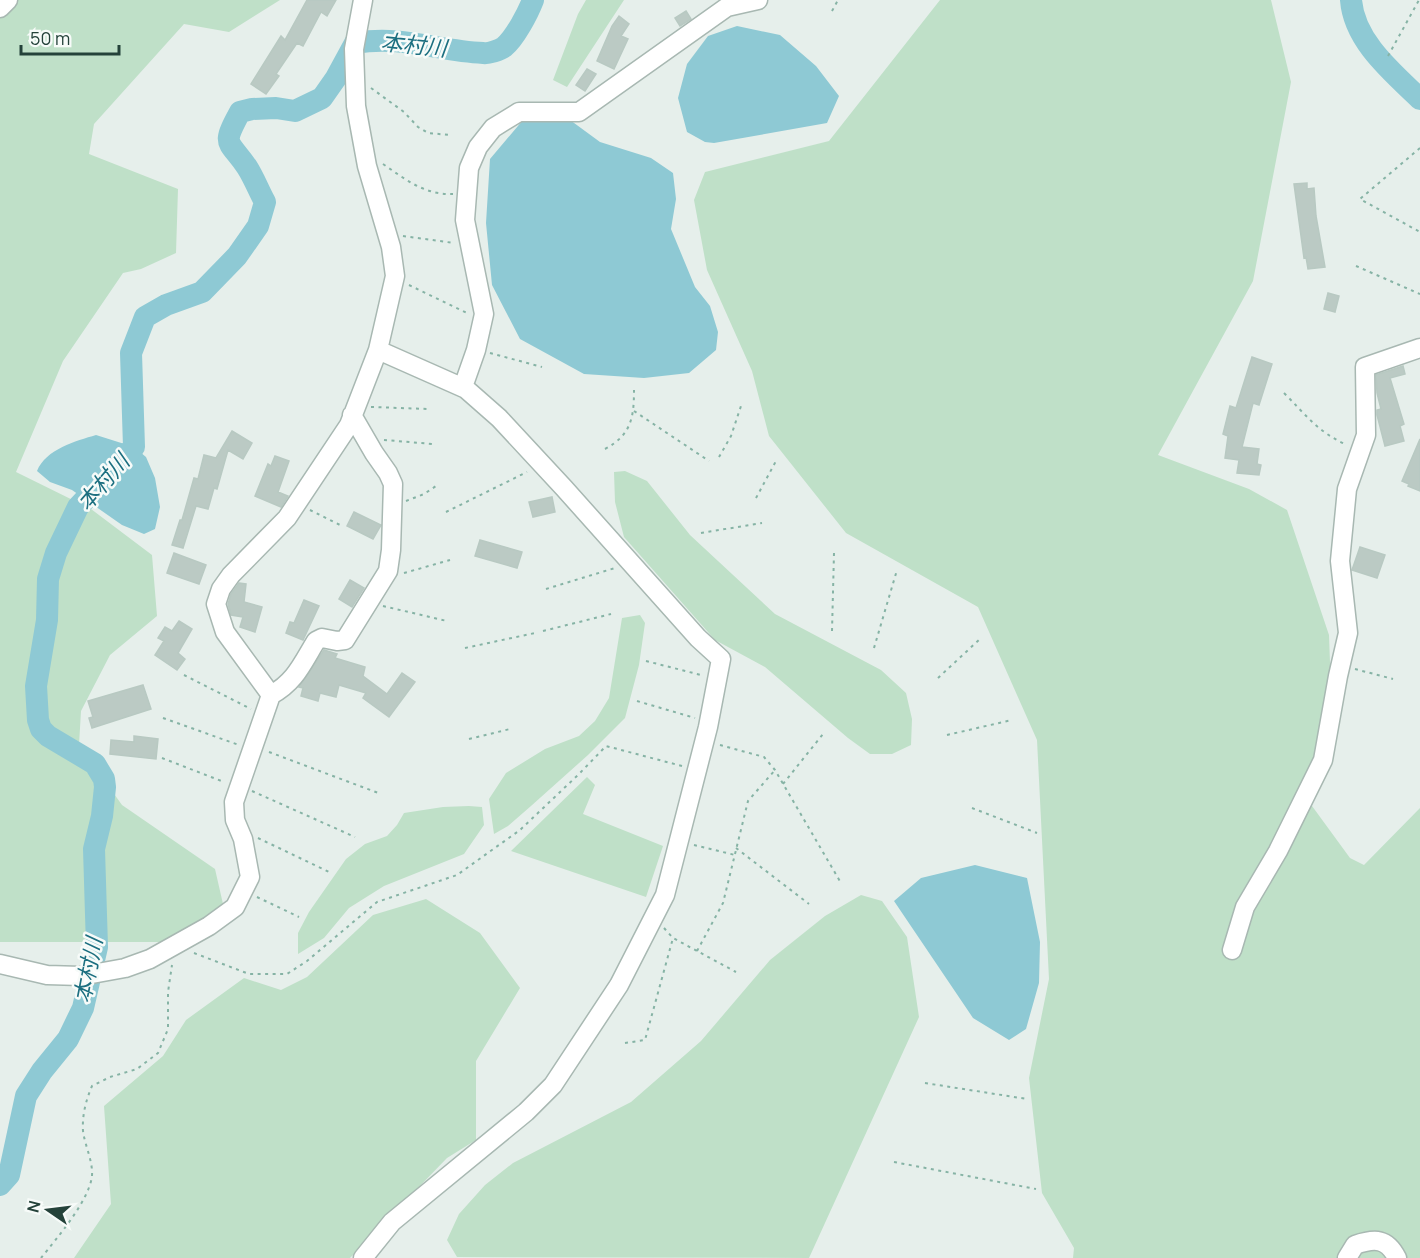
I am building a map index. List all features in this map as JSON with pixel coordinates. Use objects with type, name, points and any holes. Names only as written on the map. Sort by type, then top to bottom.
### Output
[{"type":"street","points":[[0,8],[8,0]]},
{"type":"street","points":[[463,387],[476,350],[484,314],[465,220],[470,168],[478,147],[493,128],[519,112],[579,112],[727,7],[758,0]]},
{"type":"street","points":[[271,695],[225,632],[216,604],[220,589],[286,518],[360,411],[378,350],[395,276],[391,247],[368,166],[354,88],[354,50],[362,1]]},
{"type":"street","points":[[1232,951],[1245,908],[1278,851],[1323,760],[1348,633],[1340,561],[1347,489],[1366,435],[1365,367],[1420,348]]},
{"type":"street","points":[[363,1258],[392,1222],[553,1085],[619,985],[665,895],[716,689],[721,659],[698,638],[499,418],[463,387],[378,350]]},
{"type":"street","points":[[0,964],[47,975],[81,976],[125,968],[150,959],[209,926],[235,907],[250,877],[243,839],[235,820],[234,802],[271,695],[284,688],[293,679],[316,641],[322,638],[345,640],[388,571],[393,484],[374,453],[360,411]]},
{"type":"street","points":[[1347,1258],[1355,1245],[1367,1240],[1380,1241],[1391,1246],[1397,1258]]},
{"type":"path","points":[[832,11],[838,0]]},
{"type":"path","points":[[1388,56],[1419,0]]},
{"type":"path","points":[[366,85],[404,112],[418,127],[428,133],[450,135]]},
{"type":"path","points":[[1420,148],[1360,199],[1420,232]]},
{"type":"path","points":[[375,159],[427,192],[453,194]]},
{"type":"path","points":[[397,235],[458,244]]},
{"type":"path","points":[[1356,266],[1420,294]]},
{"type":"path","points":[[402,281],[473,316]]},
{"type":"path","points":[[484,351],[542,367]]},
{"type":"path","points":[[605,449],[618,441],[627,430],[634,411],[634,390]]},
{"type":"path","points":[[1284,393],[1319,429],[1349,446]]},
{"type":"path","points":[[719,457],[731,436],[741,406]]},
{"type":"path","points":[[360,411],[429,409]]},
{"type":"path","points":[[634,411],[709,461]]},
{"type":"path","points":[[383,440],[433,444]]},
{"type":"path","points":[[756,498],[776,461]]},
{"type":"path","points":[[446,512],[532,469]]},
{"type":"path","points":[[398,505],[424,494],[439,484]]},
{"type":"path","points":[[307,508],[340,525]]},
{"type":"path","points":[[701,534],[762,523]]},
{"type":"path","points":[[832,631],[834,553]]},
{"type":"path","points":[[400,574],[450,560]]},
{"type":"path","points":[[546,589],[624,565]]},
{"type":"path","points":[[874,648],[897,570]]},
{"type":"path","points":[[374,604],[447,621]]},
{"type":"path","points":[[543,631],[611,614]]},
{"type":"path","points":[[465,648],[535,633]]},
{"type":"path","points":[[938,678],[981,638]]},
{"type":"path","points":[[646,660],[702,675]]},
{"type":"path","points":[[1349,667],[1393,679]]},
{"type":"path","points":[[184,675],[257,712]]},
{"type":"path","points":[[637,701],[702,721]]},
{"type":"path","points":[[163,718],[242,747]]},
{"type":"path","points":[[947,735],[1012,720]]},
{"type":"path","points":[[469,739],[510,729]]},
{"type":"path","points":[[783,784],[823,734]]},
{"type":"path","points":[[718,744],[764,757],[775,770],[841,884]]},
{"type":"path","points":[[41,1258],[81,1203],[92,1177],[83,1131],[85,1104],[92,1086],[110,1077],[137,1069],[158,1053],[168,1029],[168,992],[175,944],[249,974],[286,974],[307,961],[377,902],[457,875],[520,830],[606,746],[696,770]]},
{"type":"path","points":[[263,750],[381,795]]},
{"type":"path","points":[[162,759],[226,782]]},
{"type":"path","points":[[697,951],[723,903],[748,801],[775,770]]},
{"type":"path","points":[[247,788],[355,837]]},
{"type":"path","points":[[972,808],[1037,833]]},
{"type":"path","points":[[250,834],[329,872]]},
{"type":"path","points":[[685,843],[735,855]]},
{"type":"path","points":[[736,848],[809,904]]},
{"type":"path","points":[[252,894],[299,917]]},
{"type":"path","points":[[625,1043],[645,1040],[673,938],[736,972]]},
{"type":"path","points":[[925,1083],[1027,1099]]},
{"type":"path","points":[[894,1162],[1036,1189]]},
{"type":"green space","points":[[0,0],[280,0],[229,32],[184,24],[94,124],[89,154],[178,189],[176,253],[141,269],[123,273],[63,361],[16,472],[91,509],[152,555],[157,616],[110,655],[81,711],[79,745],[122,805],[215,869],[223,904],[205,921],[170,942],[0,942]]},
{"type":"green space","points":[[586,0],[624,0],[567,87],[553,80],[578,14]]},
{"type":"green space","points":[[940,0],[1271,0],[1291,82],[1253,281],[1158,455],[1249,489],[1287,510],[1329,635],[1331,690],[1304,795],[1350,858],[1364,865],[1420,808],[1420,1258],[1073,1258],[1074,1248],[1042,1193],[1029,1078],[1049,979],[1037,740],[978,607],[846,533],[769,436],[752,371],[707,270],[694,200],[705,172],[829,141]]},
{"type":"green space","points":[[625,471],[647,481],[690,535],[775,614],[881,670],[906,693],[912,719],[911,745],[892,754],[870,754],[765,667],[715,640],[624,537],[615,502],[614,472]]},
{"type":"green space","points":[[640,615],[645,623],[639,665],[625,718],[531,806],[508,826],[494,834],[489,799],[506,773],[545,749],[579,736],[595,721],[609,698],[622,618]]},
{"type":"green space","points":[[587,777],[595,785],[583,814],[663,846],[646,897],[511,851]]},
{"type":"green space","points":[[469,806],[482,807],[484,825],[464,854],[384,886],[349,908],[324,938],[298,954],[298,933],[309,912],[346,859],[365,844],[387,836],[404,813]]},
{"type":"green space","points":[[861,895],[882,901],[907,937],[919,1017],[809,1258],[457,1257],[447,1240],[459,1214],[485,1185],[513,1163],[631,1102],[701,1041],[770,960],[825,916]]},
{"type":"green space","points":[[426,899],[480,933],[520,988],[476,1061],[476,1140],[447,1158],[350,1258],[74,1258],[111,1204],[104,1106],[163,1056],[186,1020],[244,978],[281,990],[307,977],[373,915]]},
{"type":"water","points":[[737,26],[780,35],[816,66],[839,96],[827,123],[714,143],[705,142],[687,132],[678,98],[687,64],[708,36]]},
{"type":"water","points":[[523,120],[570,120],[600,142],[651,158],[673,173],[676,199],[671,229],[695,287],[710,306],[718,332],[716,350],[689,373],[644,378],[584,374],[520,339],[492,285],[486,223],[490,159]]},
{"type":"water","points":[[96,435],[134,447],[146,457],[155,478],[160,507],[155,529],[144,534],[122,525],[72,490],[50,482],[37,471],[47,457],[62,447]]},
{"type":"water","points":[[975,865],[1027,878],[1040,942],[1039,983],[1026,1029],[1009,1040],[973,1018],[894,901],[921,878]]},
{"type":"building","points":[[307,0],[336,0],[327,16],[321,12],[303,46],[297,43],[276,74],[279,76],[266,94],[251,84],[281,36],[285,40]]},
{"type":"building","points":[[686,11],[691,19],[680,26],[675,18]]},
{"type":"building","points":[[619,16],[629,24],[621,36],[628,39],[614,69],[597,61],[612,26]]},
{"type":"building","points":[[587,69],[596,74],[585,91],[576,85]]},
{"type":"building","points":[[1307,183],[1307,189],[1314,188],[1316,216],[1325,267],[1308,269],[1306,257],[1304,258],[1294,184]]},
{"type":"building","points":[[1328,293],[1339,296],[1335,312],[1324,309]]},
{"type":"building","points":[[1252,357],[1272,364],[1259,405],[1253,403],[1242,447],[1259,449],[1257,464],[1261,465],[1259,475],[1237,473],[1239,460],[1225,458],[1228,436],[1223,434],[1230,406],[1236,408]]},
{"type":"building","points":[[1403,366],[1405,374],[1390,378],[1404,424],[1400,426],[1404,441],[1385,446],[1377,415],[1377,410],[1381,409],[1376,375]]},
{"type":"building","points":[[232,431],[252,443],[243,459],[228,450],[217,489],[214,488],[208,509],[196,506],[183,548],[172,545],[194,478],[198,479],[204,455],[216,458]]},
{"type":"building","points":[[1420,439],[1420,491],[1402,481]]},
{"type":"building","points":[[275,456],[289,461],[278,492],[288,496],[281,507],[255,496],[268,464],[271,466]]},
{"type":"building","points":[[552,497],[555,512],[533,517],[529,502]]},
{"type":"building","points":[[354,512],[381,525],[373,539],[347,526]]},
{"type":"building","points":[[480,540],[522,552],[517,568],[475,556]]},
{"type":"building","points":[[1360,547],[1385,555],[1377,578],[1352,570]]},
{"type":"building","points":[[174,553],[206,565],[199,584],[167,573]]},
{"type":"building","points":[[350,580],[364,588],[352,607],[339,599]]},
{"type":"building","points":[[239,583],[246,584],[244,602],[262,607],[255,632],[240,627],[243,617],[231,615],[228,604],[231,594]]},
{"type":"building","points":[[304,600],[319,606],[303,640],[286,633],[290,622],[294,623]]},
{"type":"building","points":[[179,621],[192,629],[178,653],[185,659],[177,670],[155,655],[164,641],[158,638],[165,627],[172,631]]},
{"type":"building","points":[[324,650],[337,654],[335,658],[365,667],[363,676],[387,694],[402,673],[415,682],[389,717],[363,698],[366,693],[339,685],[336,697],[320,693],[318,701],[301,696],[303,688],[299,687]]},
{"type":"building","points":[[143,685],[151,709],[92,728],[89,718],[93,717],[88,701]]},
{"type":"building","points":[[134,736],[158,739],[156,759],[110,754],[111,740],[134,742]]},
{"type":"waterway","name":"本村川","points":[[0,1185],[9,1175],[26,1096],[42,1071],[68,1039],[83,1008],[97,947],[94,849],[102,816],[104,779],[95,764],[48,736],[41,729],[38,720],[36,686],[47,620],[48,579],[56,553],[78,507],[134,447],[131,353],[145,317],[166,305],[202,292],[237,256],[258,226],[265,202],[250,171],[229,142],[230,131],[240,112],[276,108],[295,111],[322,98],[355,43],[389,41],[466,52],[485,53],[497,50],[504,47],[512,38],[533,0]]},
{"type":"waterway","points":[[1351,0],[1359,29],[1376,55],[1420,99]]}]
